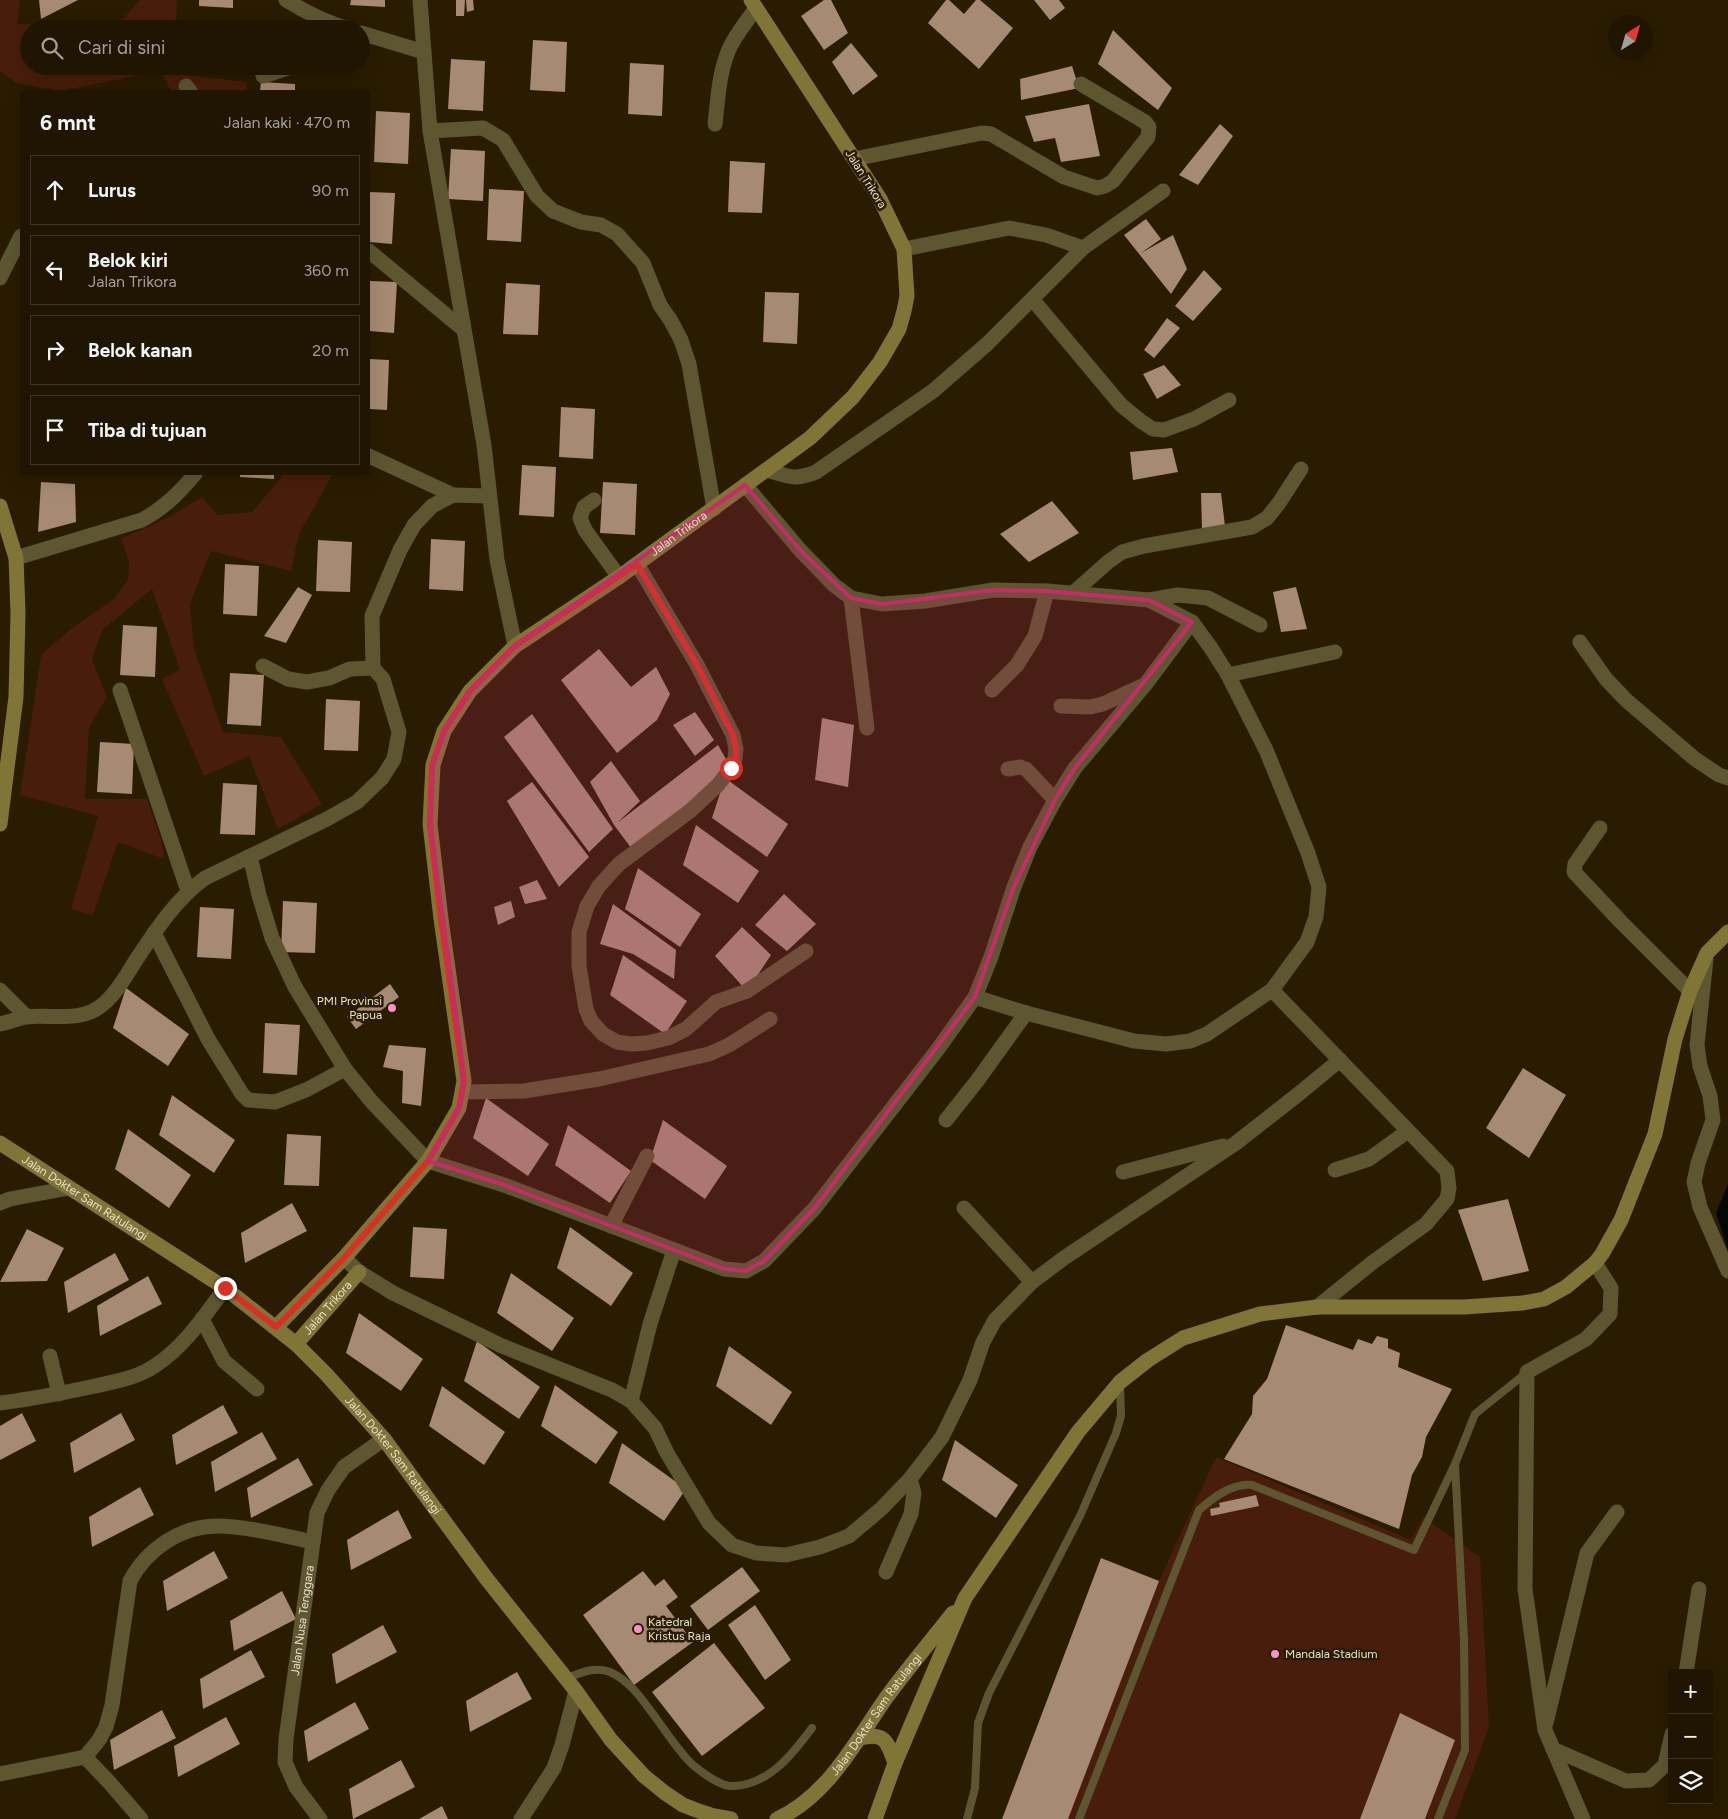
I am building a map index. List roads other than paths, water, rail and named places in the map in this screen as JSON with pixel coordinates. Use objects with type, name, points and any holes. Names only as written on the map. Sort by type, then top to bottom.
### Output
[{"type":"street","points":[[286,0],[321,20]]},
{"type":"street","points":[[420,0],[430,131],[484,445],[498,560],[515,646]]},
{"type":"street","points":[[715,124],[724,63],[730,47],[753,4]]},
{"type":"street","name":"Jalan Trikora","points":[[276,1327],[344,1258],[428,1161],[459,1108],[464,1081],[461,1050],[441,919],[430,824],[432,765],[444,731],[470,691],[515,646],[637,564],[810,438],[853,397],[880,362],[899,329],[907,296],[904,249],[880,199],[753,4]]},
{"type":"street","points":[[370,36],[424,52]]},
{"type":"street","points":[[854,159],[982,133],[992,134],[1064,177],[1097,188],[1105,186],[1113,181],[1148,137],[1149,128],[1145,122],[1081,84]]},
{"type":"street","points":[[430,131],[483,128],[503,140],[537,196],[553,211],[581,222],[601,225],[617,234],[643,263],[660,305],[671,320],[681,340],[689,364],[714,508]]},
{"type":"street","points":[[767,470],[801,478],[816,472],[934,391],[1033,300],[1083,248],[1163,192]]},
{"type":"street","points":[[904,249],[1009,228],[1046,235],[1083,248]]},
{"type":"street","points":[[0,278],[20,238]]},
{"type":"street","points":[[370,252],[463,329]]},
{"type":"street","points":[[1033,300],[1121,405],[1153,429],[1164,430],[1194,419],[1229,400]]},
{"type":"street","points":[[370,456],[453,495],[489,496]]},
{"type":"street","points":[[1073,593],[1122,552],[1144,546],[1252,527],[1267,518],[1301,469]]},
{"type":"street","points":[[16,558],[142,520],[159,511],[194,475]]},
{"type":"street","points":[[746,485],[800,550],[834,586],[851,598],[882,604],[925,602],[993,590],[1047,591],[1149,600],[1178,595],[1208,598],[1260,625]]},
{"type":"street","points":[[0,1024],[27,1017],[83,1014],[98,1008],[126,976],[166,916],[188,890],[205,878],[358,802],[382,778],[394,759],[399,732],[383,679],[373,668],[372,616],[388,576],[414,525],[432,506],[453,495]]},
{"type":"street","points":[[594,500],[584,507],[580,518],[585,530],[619,576]]},
{"type":"street","points":[[0,506],[16,558],[18,614],[16,697],[0,824]]},
{"type":"street","points":[[637,564],[696,663],[733,735],[736,758],[718,785],[690,812],[619,864],[599,886],[587,906],[579,932],[579,966],[586,1009],[591,1022],[602,1034],[617,1042],[631,1044],[647,1043],[668,1038],[686,1029],[716,1002],[747,991],[806,951]]},
{"type":"street","points":[[992,690],[1017,665],[1035,636],[1047,591]]},
{"type":"street","points":[[851,598],[866,728]]},
{"type":"street","points":[[975,997],[1026,1013],[1134,1041],[1166,1044],[1190,1040],[1207,1034],[1272,990],[1307,942],[1316,917],[1319,887],[1308,853],[1266,750],[1228,675],[1192,622],[1149,600]]},
{"type":"street","points":[[250,856],[272,938],[294,987],[345,1068],[372,1102],[428,1161],[504,1185],[724,1269],[746,1271],[764,1261],[814,1209],[938,1049],[975,997],[1030,847],[1055,800],[1075,768],[1145,685],[1192,622]]},
{"type":"street","points":[[1580,642],[1606,679],[1626,700],[1695,759],[1728,778]]},
{"type":"street","points":[[1228,675],[1335,652]]},
{"type":"street","points":[[263,666],[288,679],[306,682],[329,678],[350,669],[373,668]]},
{"type":"street","points":[[1061,706],[1097,706],[1145,685]]},
{"type":"street","points":[[120,690],[188,890]]},
{"type":"street","points":[[1008,769],[1020,767],[1026,769],[1055,800]]},
{"type":"street","points":[[1600,828],[1575,864],[1574,872],[1690,991]]},
{"type":"street","points":[[875,1819],[895,1763],[965,1598],[1078,1432],[1120,1382],[1148,1360],[1183,1338],[1260,1314],[1317,1307],[1464,1307],[1524,1303],[1544,1299],[1566,1286],[1595,1262],[1602,1254],[1621,1220],[1655,1134],[1675,1039],[1690,991],[1707,953],[1728,932]]},
{"type":"street","points":[[154,933],[208,1039],[242,1094],[248,1100],[275,1102],[306,1090],[345,1068]]},
{"type":"street","points":[[1707,953],[1697,1045],[1700,1066],[1710,1096],[1713,1120],[1698,1162],[1694,1182],[1700,1206],[1728,1271]]},
{"type":"street","points":[[0,990],[27,1017]]},
{"type":"street","points":[[1272,990],[1447,1172],[1449,1188],[1447,1198],[1426,1224],[1373,1262],[1317,1307]]},
{"type":"street","points":[[946,1120],[1026,1013]]},
{"type":"street","points":[[463,1092],[533,1090],[599,1079],[709,1054],[729,1045],[770,1019]]},
{"type":"street","points":[[344,1258],[360,1272],[393,1293],[502,1346],[612,1390],[631,1401],[655,1428],[667,1453],[709,1523],[732,1545],[756,1553],[786,1555],[820,1547],[849,1536],[881,1509],[910,1480],[942,1436],[970,1380],[983,1342],[995,1320],[1032,1282],[1072,1252],[1236,1143],[1340,1060]]},
{"type":"street","points":[[1335,1170],[1369,1159],[1408,1131]]},
{"type":"street","name":"Jalan Dokter Sam Ratulangi","points":[[0,1143],[225,1288],[296,1344],[326,1374],[384,1439],[486,1578],[571,1685],[611,1740],[644,1776],[683,1805],[714,1816],[731,1819]]},
{"type":"street","points":[[1123,1172],[1236,1143]]},
{"type":"street","points":[[611,1226],[647,1156]]},
{"type":"street","points":[[0,1203],[10,1199],[69,1188]]},
{"type":"street","points":[[964,1208],[1032,1282]]},
{"type":"street","points":[[631,1401],[650,1324],[674,1250]]},
{"type":"street","points":[[1584,1819],[1552,1750],[1545,1730],[1524,1589],[1528,1372],[1586,1339],[1610,1314],[1611,1288],[1595,1262]]},
{"type":"street","name":"Jalan Trikora","points":[[296,1344],[360,1272]]},
{"type":"street","points":[[0,1404],[59,1394],[134,1376],[156,1366],[177,1349],[225,1288]]},
{"type":"street","points":[[202,1319],[224,1361],[256,1389]]},
{"type":"street","points":[[50,1356],[59,1394]]},
{"type":"street","name":"Jalan Nusa Tenggara","points":[[320,1819],[296,1787],[285,1762],[286,1739],[317,1513],[328,1490],[344,1467],[384,1439]]},
{"type":"street","points":[[886,1572],[911,1514],[914,1493],[910,1480]]},
{"type":"street","points":[[1545,1730],[1587,1553],[1617,1512]]},
{"type":"street","points":[[1,1775],[85,1757],[99,1740],[106,1727],[112,1705],[130,1581],[138,1566],[180,1532],[217,1526],[271,1533],[313,1542]]},
{"type":"street","points":[[1687,1669],[1700,1589]]},
{"type":"street","name":"Jalan Dokter Sam Ratulangi","points":[[777,1819],[790,1813],[818,1791],[860,1738],[887,1697],[965,1598]]},
{"type":"street","points":[[521,1819],[554,1768],[562,1745],[571,1685]]},
{"type":"street","points":[[860,1738],[872,1735],[881,1738],[889,1748],[895,1763]]},
{"type":"street","points":[[1552,1750],[1626,1781],[1649,1780],[1665,1765],[1668,1752]]},
{"type":"street","points":[[85,1757],[141,1819]]},
{"type":"lane","points":[[1079,1819],[1199,1510],[1216,1496],[1227,1490],[1248,1484],[1414,1550],[1455,1464],[1475,1414],[1528,1372]]},
{"type":"lane","points":[[966,1819],[975,1788],[978,1723],[989,1693],[1080,1516],[1116,1433],[1121,1416],[1120,1382]]},
{"type":"lane","points":[[1438,1819],[1465,1750],[1464,1639],[1455,1464]]},
{"type":"lane","points":[[571,1685],[581,1672],[597,1670],[609,1672],[638,1693],[692,1765],[719,1783],[730,1786],[744,1784],[768,1775],[790,1755],[812,1728]]},
{"type":"place","name":"PMI Provinsi Papua","points":[[392,1008]]},
{"type":"place","name":"Katedral Kristus Raja","points":[[638,1629]]},
{"type":"place","name":"Mandala Stadium","points":[[1275,1654]]}]
